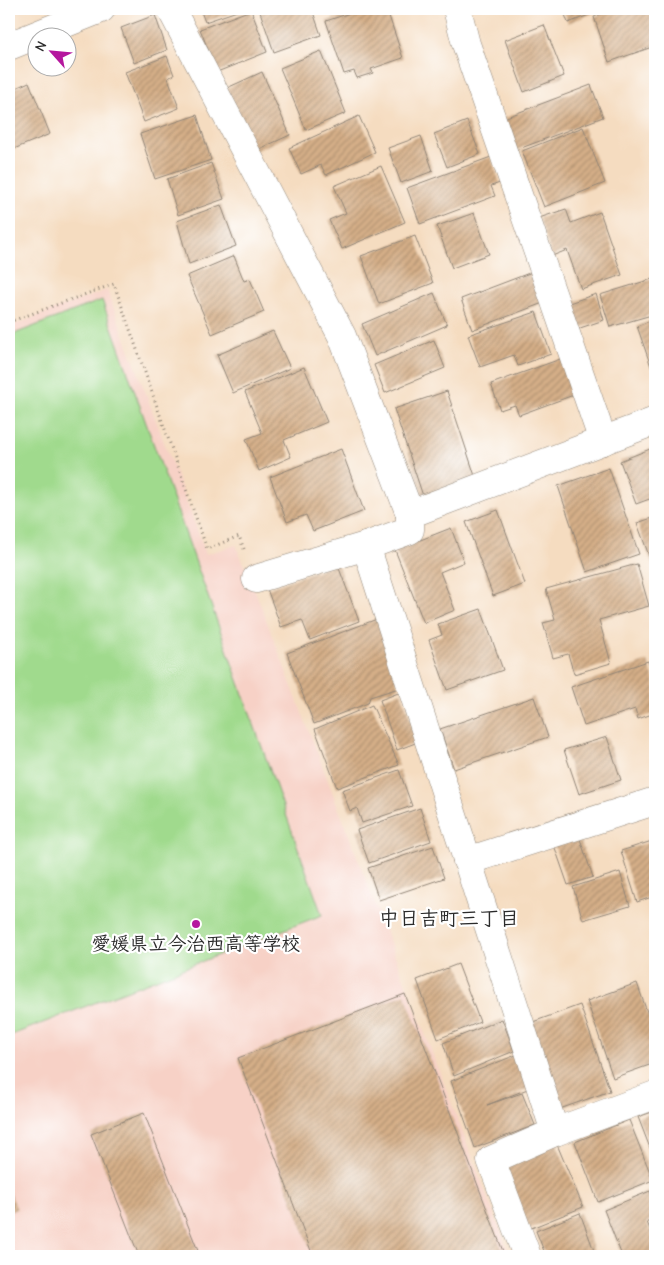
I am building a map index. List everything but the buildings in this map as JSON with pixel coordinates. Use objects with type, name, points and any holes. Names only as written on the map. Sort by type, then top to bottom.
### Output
[{"type":"street","points":[[9,46],[101,9]]},
{"type":"street","points":[[171,9],[342,336],[410,514],[410,530],[366,546],[256,579]]},
{"type":"street","points":[[457,9],[469,53],[603,441]]},
{"type":"street","points":[[410,514],[655,421]]},
{"type":"street","points":[[366,546],[555,1132]]},
{"type":"street","points":[[468,861],[655,801]]},
{"type":"street","points":[[527,1256],[491,1160],[555,1132],[655,1095]]},
{"type":"path","points":[[9,322],[114,284],[207,549],[239,536],[256,579]]},
{"type":"shaded area","name":"愛媛県立今治西高等学校","points":[[107,290],[206,554],[236,545],[510,1256],[9,1256],[9,327]]},
{"type":"green space","points":[[102,300],[322,915],[9,1036],[9,336]]},
{"type":"place","name":"愛媛県立今治西高等学校","points":[[196,924]]},
{"type":"district","name":"中日吉町三丁目","points":[[449,918]]}]
